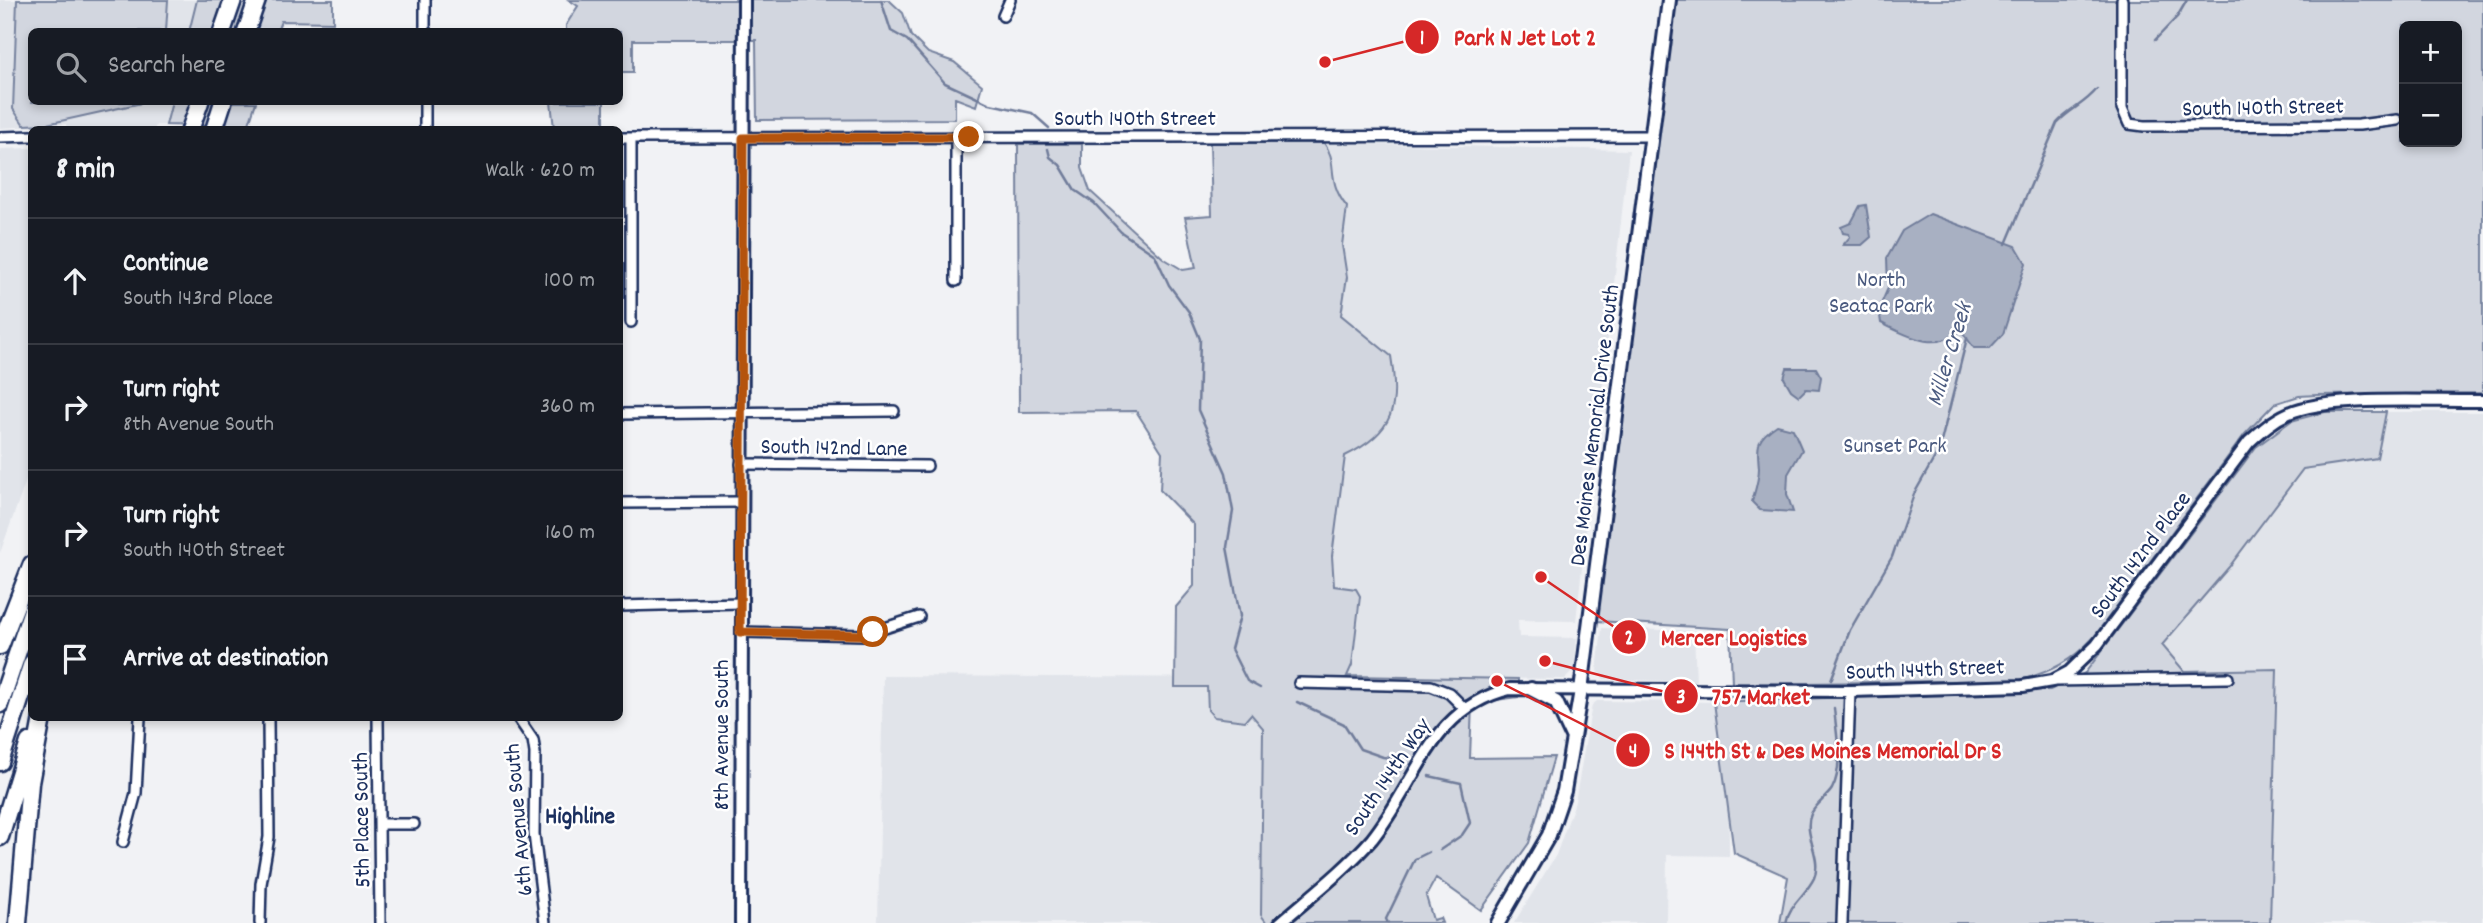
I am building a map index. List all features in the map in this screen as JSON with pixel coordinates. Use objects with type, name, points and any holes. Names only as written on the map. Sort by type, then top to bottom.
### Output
[{"type":"highway","points":[[223,28],[233,0]]},
{"type":"highway","points":[[247,28],[257,0]]},
{"type":"highway","points":[[191,126],[199,105]]},
{"type":"highway","points":[[215,126],[222,105]]},
{"type":"highway","points":[[0,646],[28,574]]},
{"type":"highway","points":[[0,704],[28,622]]},
{"type":"highway","points":[[0,762],[28,675]]},
{"type":"highway","points":[[0,836],[35,721]]},
{"type":"highway","points":[[18,923],[27,810],[42,721]]},
{"type":"main road","name":"Des Moines Memorial Drive South","points":[[1498,923],[1549,835],[1564,791],[1581,690],[1669,0]]},
{"type":"main road","points":[[1531,689],[1556,702],[1573,739]]},
{"type":"street","points":[[425,0],[425,28]]},
{"type":"street","name":"8th Avenue South","points":[[741,923],[744,0]]},
{"type":"street","points":[[1003,16],[1010,0]]},
{"type":"street","name":"South 140th Street","points":[[2122,0],[2122,108],[2129,124],[2359,125],[2397,120]]},
{"type":"street","points":[[425,105],[425,126]]},
{"type":"street","points":[[0,137],[28,136]]},
{"type":"street","name":"South 140th Street","points":[[623,138],[1651,136]]},
{"type":"street","points":[[956,137],[956,281]]},
{"type":"street","points":[[631,138],[631,322]]},
{"type":"street","name":"South 142nd Place","points":[[2052,681],[2069,672],[2097,645],[2249,442],[2273,421],[2307,407],[2483,401]]},
{"type":"street","points":[[623,414],[894,411]]},
{"type":"street","name":"South 142nd Lane","points":[[741,464],[927,466]]},
{"type":"street","points":[[623,503],[741,502]]},
{"type":"street","points":[[623,606],[740,603]]},
{"type":"street","points":[[740,632],[863,635],[919,617]]},
{"type":"street","name":"South 144th Street","points":[[1464,708],[1494,693],[1531,689],[1850,691],[2023,686],[2052,681],[2228,678]]},
{"type":"street","points":[[1299,683],[1431,686],[1449,693],[1464,708]]},
{"type":"street","points":[[1842,923],[1850,691]]},
{"type":"street","name":"South 144th Way","points":[[1280,923],[1358,855],[1373,837],[1438,736],[1464,708]]},
{"type":"street","points":[[123,842],[136,793],[140,721]]},
{"type":"street","points":[[260,923],[261,884],[269,837],[268,721]]},
{"type":"street","name":"5th Place South","points":[[378,721],[380,923]]},
{"type":"street","name":"6th Avenue South","points":[[519,721],[533,740],[535,753],[534,834],[545,923]]},
{"type":"street","points":[[379,824],[414,824]]},
{"type":"shaded area","points":[[0,0],[197,0],[190,28],[28,28],[28,105],[171,105],[166,125],[66,124],[0,128]]},
{"type":"shaded area","points":[[1324,143],[1629,150],[1576,621],[1518,620],[1519,637],[1577,638],[1574,670],[1565,679],[1346,677],[1352,665],[1360,596],[1356,589],[1334,586],[1332,556],[1345,455],[1380,433],[1395,403],[1396,386],[1391,356],[1341,315],[1347,277],[1342,245],[1347,207],[1337,194],[1331,179],[1331,152]]},
{"type":"shaded area","points":[[28,148],[28,475],[0,553],[0,149]]},
{"type":"shaded area","points":[[2386,412],[2483,412],[2483,923],[2270,923],[2277,669],[2184,671],[2162,645],[2229,567],[2303,468],[2376,458]]},
{"type":"shaded area","points":[[1602,628],[1694,631],[1696,682],[1604,679],[1597,671]]},
{"type":"shaded area","points":[[883,676],[1263,678],[1261,914],[1267,923],[878,923]]},
{"type":"shaded area","points":[[1597,701],[1728,702],[1729,856],[1667,855],[1666,923],[1514,923],[1556,855],[1575,802],[1592,705]]},
{"type":"green space","points":[[17,0],[168,0],[166,28],[28,28],[28,105],[132,105],[47,124],[24,125],[13,109]]},
{"type":"green space","points":[[197,0],[333,0],[333,22],[281,21],[278,28],[190,28]]},
{"type":"green space","points":[[569,0],[889,0],[903,13],[911,36],[928,53],[954,62],[982,85],[976,106],[955,98],[955,119],[757,120],[756,40],[633,40],[633,72],[623,72],[623,28],[566,28],[578,6]]},
{"type":"green space","name":"North Seatac Park","points":[[1675,0],[2483,0],[2483,393],[2317,395],[2299,396],[2274,404],[2245,434],[2093,638],[2060,665],[2020,680],[1732,684],[1730,629],[1597,621]],"holes":[[[2320,120],[2320,128],[2138,130],[2144,121]]]},
{"type":"green space","points":[[171,105],[255,105],[248,126],[166,125]]},
{"type":"green space","points":[[551,105],[604,105],[604,126],[554,126]]},
{"type":"green space","points":[[1210,143],[1324,143],[1331,157],[1336,188],[1347,207],[1342,245],[1347,277],[1341,315],[1391,356],[1394,390],[1390,416],[1374,437],[1345,456],[1332,556],[1334,586],[1356,589],[1360,596],[1352,665],[1347,676],[1518,679],[1518,697],[1472,703],[1470,758],[1554,757],[1529,843],[1481,910],[1436,878],[1426,896],[1433,920],[1440,918],[1442,923],[1267,923],[1261,915],[1263,728],[1251,714],[1245,721],[1214,717],[1208,710],[1207,687],[1175,687],[1176,607],[1194,586],[1194,525],[1160,490],[1162,452],[1136,411],[1019,412],[1018,144],[1082,144],[1082,168],[1090,191],[1163,258],[1183,270],[1196,268],[1185,217],[1212,215]]},
{"type":"green space","points":[[2325,412],[2386,412],[2377,458],[2303,469],[2229,567],[2162,645],[2184,671],[2277,669],[2270,923],[1780,923],[1788,877],[1734,853],[1714,702],[2050,690],[2085,673],[2256,447],[2291,421]]},
{"type":"water","points":[[1866,205],[1871,237],[1862,245],[1843,245],[1850,237],[1849,234],[1843,233],[1841,227],[1851,223],[1860,206]]},
{"type":"water","points":[[1930,214],[2016,246],[2026,263],[2003,334],[1990,348],[1974,348],[1961,330],[1951,337],[1932,341],[1912,337],[1881,323],[1879,309],[1888,288],[1887,258],[1902,231]]},
{"type":"water","points":[[1787,368],[1816,368],[1821,377],[1819,390],[1806,389],[1799,396],[1791,390],[1784,378]]},
{"type":"water","points":[[1777,425],[1793,429],[1802,450],[1788,474],[1787,494],[1793,512],[1760,510],[1752,502],[1759,468],[1759,443],[1765,434]]},
{"type":"waterway","points":[[881,0],[891,31],[907,40],[945,83],[990,104],[1032,113],[1049,128]]},
{"type":"waterway","name":"Miller Creek","points":[[2155,40],[2177,17],[2187,0]]},
{"type":"waterway","name":"Miller Creek","points":[[2006,244],[2057,123],[2097,89]]},
{"type":"waterway","points":[[1048,149],[1050,157],[1060,165],[1075,190],[1094,203],[1121,232],[1155,255],[1169,285],[1189,312],[1200,339],[1198,410],[1226,473],[1233,511],[1227,547],[1240,616],[1231,649],[1247,681],[1260,688]]},
{"type":"waterway","name":"Miller Creek","points":[[1831,680],[1850,630],[1892,557],[1914,494],[1939,450],[1967,338]]},
{"type":"waterway","points":[[1297,702],[1344,724],[1360,749],[1383,757],[1405,760]]},
{"type":"waterway","name":"Miller Creek","points":[[1786,923],[1791,910],[1811,884],[1816,870],[1809,822],[1811,814],[1830,792],[1836,780],[1838,749],[1834,708]]},
{"type":"waterway","points":[[1429,776],[1461,783],[1470,823],[1462,835],[1440,850]]},
{"type":"waterway","name":"Miller Creek","points":[[1388,923],[1386,919],[1415,859],[1429,852]]},
{"type":"place","name":"Park N Jet Lot 2","points":[[1325,62]]},
{"type":"place","name":"Mercer Logistics","points":[[1541,577]]},
{"type":"place","name":"757 Market","points":[[1545,661]]},
{"type":"place","name":"S 144th St & Des Moines Memorial Dr S","points":[[1497,681]]},
{"type":"district","name":"Highline","points":[[580,815]]},
{"type":"route","points":[[873,632],[863,635],[740,632],[743,138],[969,137]]},
{"type":"park label","name":"Sunset Park","points":[[1895,444]]}]
